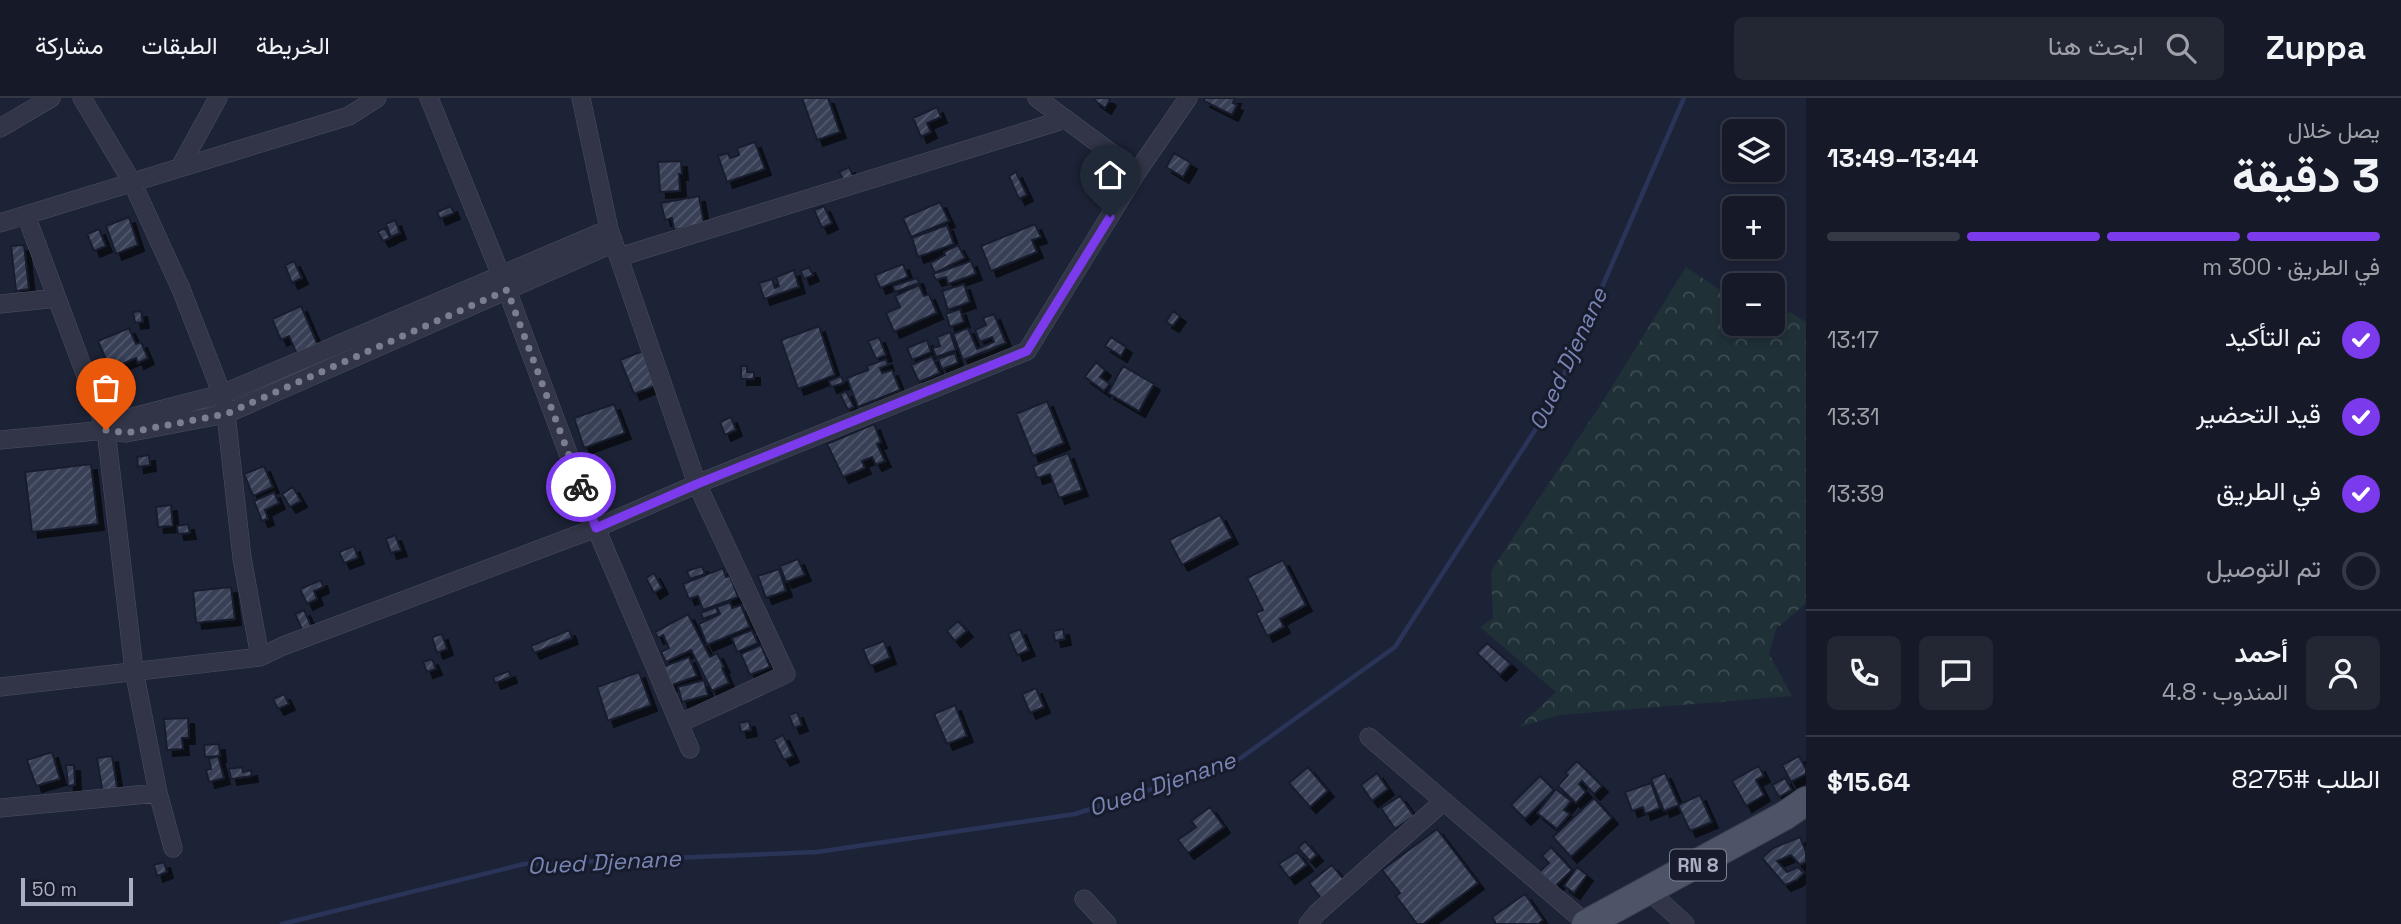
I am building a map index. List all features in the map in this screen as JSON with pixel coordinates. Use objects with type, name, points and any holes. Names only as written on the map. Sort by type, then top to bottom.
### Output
[{"type":"main road","name":"RN 8","points":[[1587,924],[1784,817],[1806,801]]},
{"type":"street","points":[[0,128],[51,98]]},
{"type":"street","points":[[82,98],[132,182],[181,289],[222,394],[242,558],[260,657]]},
{"type":"street","points":[[180,167],[218,98]]},
{"type":"street","points":[[0,223],[349,116],[377,98]]},
{"type":"street","points":[[429,98],[504,283],[596,528],[690,749]]},
{"type":"street","points":[[581,98],[614,243],[697,484],[786,674],[680,723]]},
{"type":"street","points":[[1037,98],[1137,172]]},
{"type":"street","points":[[0,687],[260,657],[596,528],[697,484],[1027,351],[1137,172],[1188,98]]},
{"type":"street","points":[[106,430],[121,419],[222,394],[504,283],[614,243],[1066,119]]},
{"type":"street","points":[[26,215],[106,430],[134,670],[158,793],[173,848]]},
{"type":"street","points":[[0,440],[106,430],[126,433],[226,414],[504,283]]},
{"type":"street","points":[[0,304],[57,298]]},
{"type":"street","points":[[1369,737],[1587,924]]},
{"type":"street","points":[[0,808],[158,793]]},
{"type":"street","points":[[1308,924],[1317,913],[1444,801]]},
{"type":"street","points":[[1649,891],[1685,924]]},
{"type":"street","points":[[1084,899],[1107,924]]},
{"type":"green space","points":[[1686,267],[1722,291],[1722,336],[1785,336],[1785,314],[1790,312],[1806,322],[1806,603],[1776,629],[1769,654],[1792,696],[1560,715],[1519,727],[1556,692],[1480,627],[1493,618],[1491,571],[1601,404]]},
{"type":"building","points":[[802,98],[828,98],[840,132],[817,140]]},
{"type":"building","points":[[1205,98],[1235,98],[1233,103],[1237,105],[1232,115],[1204,101]]},
{"type":"building","points":[[1094,100],[1110,100],[1105,108]]},
{"type":"building","points":[[937,107],[941,117],[927,123],[931,132],[921,137],[913,118]]},
{"type":"building","points":[[755,142],[765,169],[727,182],[718,156],[728,153],[730,158],[739,155],[737,148]]},
{"type":"building","points":[[1174,153],[1191,163],[1183,177],[1166,167]]},
{"type":"building","points":[[681,161],[680,191],[660,192],[658,162]]},
{"type":"building","points":[[849,167],[855,180],[846,184],[839,172]]},
{"type":"building","points":[[1016,172],[1027,195],[1019,199],[1009,176]]},
{"type":"building","points":[[699,196],[704,224],[674,230],[672,218],[665,220],[661,203]]},
{"type":"building","points":[[940,202],[949,221],[911,237],[903,218]]},
{"type":"building","points":[[451,206],[454,213],[440,219],[437,212]]},
{"type":"building","points":[[824,206],[832,223],[822,228],[814,210]]},
{"type":"building","points":[[129,217],[138,245],[116,254],[106,226]]},
{"type":"building","points":[[395,220],[400,233],[391,237],[386,224]]},
{"type":"building","points":[[1035,224],[1041,237],[1032,240],[1037,252],[991,271],[981,246]]},
{"type":"building","points":[[947,225],[954,244],[918,257],[912,238]]},
{"type":"building","points":[[385,228],[390,238],[383,241],[378,232]]},
{"type":"building","points":[[99,229],[106,246],[94,251],[87,234]]},
{"type":"building","points":[[24,245],[29,289],[16,291],[11,246]]},
{"type":"building","points":[[958,245],[965,258],[935,273],[930,263]]},
{"type":"building","points":[[294,261],[302,278],[292,283],[285,265]]},
{"type":"building","points":[[971,261],[976,274],[948,284],[946,277],[936,280],[933,274]]},
{"type":"building","points":[[903,264],[908,277],[880,288],[875,275]]},
{"type":"building","points":[[809,267],[813,275],[804,279],[801,271]]},
{"type":"building","points":[[794,270],[799,287],[764,299],[759,283],[772,279],[775,288],[779,286],[776,277]]},
{"type":"building","points":[[917,278],[919,283],[895,292],[893,286]]},
{"type":"building","points":[[964,284],[970,302],[948,310],[942,291]]},
{"type":"building","points":[[919,285],[924,296],[929,294],[937,313],[894,332],[886,313],[900,307],[895,296]]},
{"type":"building","points":[[301,306],[320,350],[299,359],[289,336],[281,340],[272,319]]},
{"type":"building","points":[[960,309],[964,322],[950,327],[946,314]]},
{"type":"building","points":[[141,311],[143,322],[135,323],[133,312]]},
{"type":"building","points":[[1173,311],[1180,316],[1173,326],[1166,322]]},
{"type":"building","points":[[994,314],[1006,343],[963,360],[953,334],[968,328],[977,349],[994,342],[992,337],[980,342],[975,330],[986,325],[983,318]]},
{"type":"building","points":[[819,326],[835,375],[798,389],[781,340]]},
{"type":"building","points":[[129,328],[136,344],[141,342],[148,358],[138,363],[136,358],[110,369],[98,341]]},
{"type":"building","points":[[950,332],[956,350],[936,357],[933,348],[940,346],[937,337]]},
{"type":"building","points":[[879,337],[886,355],[876,359],[868,341]]},
{"type":"building","points":[[1111,337],[1126,347],[1121,356],[1105,346]]},
{"type":"building","points":[[927,340],[931,352],[912,360],[907,348]]},
{"type":"building","points":[[648,349],[662,383],[634,394],[620,360]]},
{"type":"building","points":[[955,353],[958,363],[942,369],[938,359]]},
{"type":"building","points":[[932,356],[940,373],[919,382],[911,365]]},
{"type":"building","points":[[886,359],[888,365],[880,368],[882,373],[892,370],[900,390],[858,407],[847,378]]},
{"type":"building","points":[[1096,362],[1105,370],[1100,377],[1110,384],[1104,391],[1085,377]]},
{"type":"building","points":[[741,366],[747,366],[747,372],[754,372],[754,379],[741,379]]},
{"type":"building","points":[[1123,366],[1154,384],[1139,411],[1108,393]]},
{"type":"building","points":[[841,376],[844,383],[831,387],[829,381]]},
{"type":"building","points":[[846,391],[854,407],[848,410],[840,394]]},
{"type":"building","points":[[1047,401],[1064,443],[1033,456],[1016,414]]},
{"type":"building","points":[[614,404],[625,433],[584,448],[574,418]]},
{"type":"building","points":[[731,417],[736,430],[725,435],[720,422]]},
{"type":"building","points":[[874,424],[881,442],[877,444],[885,461],[876,465],[872,457],[862,461],[865,468],[843,477],[827,444]]},
{"type":"building","points":[[1068,453],[1082,490],[1059,498],[1050,474],[1037,478],[1033,466]]},
{"type":"building","points":[[149,455],[150,465],[138,467],[137,457]]},
{"type":"building","points":[[91,464],[98,524],[32,532],[25,472]]},
{"type":"building","points":[[264,466],[273,487],[253,496],[244,474]]},
{"type":"building","points":[[293,487],[301,501],[290,507],[282,494]]},
{"type":"building","points":[[274,492],[279,503],[265,510],[268,519],[262,521],[254,501]]},
{"type":"building","points":[[171,505],[173,526],[158,527],[156,507]]},
{"type":"building","points":[[1220,515],[1232,538],[1182,565],[1169,540]]},
{"type":"building","points":[[188,524],[190,533],[178,534],[177,526]]},
{"type":"building","points":[[395,535],[401,550],[391,553],[386,539]]},
{"type":"building","points":[[354,546],[358,558],[344,563],[339,552]]},
{"type":"building","points":[[798,559],[805,575],[786,582],[780,566]]},
{"type":"building","points":[[1283,560],[1306,605],[1280,619],[1284,627],[1267,636],[1256,613],[1263,610],[1247,578]]},
{"type":"building","points":[[702,566],[705,574],[690,579],[687,571]]},
{"type":"building","points":[[723,568],[726,577],[730,576],[738,597],[703,610],[698,596],[689,599],[683,584]]},
{"type":"building","points":[[779,569],[786,591],[766,598],[758,576]]},
{"type":"building","points":[[654,573],[662,588],[654,593],[646,578]]},
{"type":"building","points":[[321,580],[323,587],[314,591],[317,599],[307,604],[300,589]]},
{"type":"building","points":[[231,587],[235,619],[196,623],[193,591]]},
{"type":"building","points":[[730,602],[732,608],[741,605],[750,627],[707,645],[699,624],[720,614],[717,607]]},
{"type":"building","points":[[716,607],[718,613],[703,619],[701,613]]},
{"type":"building","points":[[304,610],[313,630],[304,634],[295,614]]},
{"type":"building","points":[[688,614],[710,657],[717,653],[729,683],[712,691],[691,650],[666,662],[661,652],[669,648],[663,635],[658,638],[655,632]]},
{"type":"building","points":[[958,621],[967,631],[955,641],[947,631]]},
{"type":"building","points":[[1020,629],[1029,650],[1017,655],[1008,634]]},
{"type":"building","points":[[1063,629],[1065,639],[1055,641],[1053,631]]},
{"type":"building","points":[[569,630],[572,638],[534,653],[531,646]]},
{"type":"building","points":[[752,630],[758,643],[737,652],[732,638]]},
{"type":"building","points":[[442,634],[447,649],[437,653],[432,637]]},
{"type":"building","points":[[884,641],[890,658],[870,666],[863,649]]},
{"type":"building","points":[[1487,643],[1511,664],[1500,675],[1477,653]]},
{"type":"building","points":[[761,645],[770,667],[750,675],[741,654]]},
{"type":"building","points":[[689,657],[697,676],[669,686],[662,667]]},
{"type":"building","points":[[432,659],[436,669],[427,672],[423,662]]},
{"type":"building","points":[[509,671],[511,677],[495,683],[493,677]]},
{"type":"building","points":[[639,672],[651,705],[608,721],[597,687]]},
{"type":"building","points":[[704,680],[708,695],[682,702],[678,687]]},
{"type":"building","points":[[1036,688],[1044,707],[1030,713],[1022,694]]},
{"type":"building","points":[[284,694],[289,704],[278,709],[273,699]]},
{"type":"building","points":[[955,705],[967,736],[947,744],[934,714]]},
{"type":"building","points":[[797,712],[802,725],[794,728],[789,715]]},
{"type":"building","points":[[188,718],[189,738],[182,738],[183,749],[167,750],[164,719]]},
{"type":"building","points":[[749,721],[751,730],[741,732],[739,723]]},
{"type":"building","points":[[783,735],[793,756],[784,760],[774,740]]},
{"type":"building","points":[[219,744],[220,756],[205,757],[204,745]]},
{"type":"building","points":[[52,752],[60,779],[36,786],[27,760]]},
{"type":"building","points":[[112,756],[118,792],[103,795],[97,758]]},
{"type":"building","points":[[218,756],[224,778],[209,782],[206,770],[211,769],[209,759]]},
{"type":"building","points":[[1799,756],[1806,774],[1791,782],[1782,765]]},
{"type":"building","points":[[1577,761],[1602,786],[1594,794],[1582,781],[1579,784],[1586,792],[1576,803],[1558,786],[1568,775],[1565,773]]},
{"type":"building","points":[[66,765],[74,765],[75,785],[68,786]]},
{"type":"building","points":[[1759,766],[1764,776],[1756,780],[1764,795],[1746,806],[1732,781]]},
{"type":"building","points":[[242,767],[243,772],[251,770],[252,776],[231,779],[229,769]]},
{"type":"building","points":[[1308,767],[1328,791],[1310,807],[1289,783]]},
{"type":"building","points":[[1377,773],[1388,789],[1372,801],[1361,785]]},
{"type":"building","points":[[1665,773],[1679,805],[1664,811],[1651,779]]},
{"type":"building","points":[[1540,776],[1554,790],[1525,819],[1511,805]]},
{"type":"building","points":[[1785,778],[1792,790],[1779,797],[1772,785]]},
{"type":"building","points":[[1651,783],[1660,808],[1645,814],[1643,807],[1632,811],[1625,792]]},
{"type":"building","points":[[1556,789],[1571,801],[1564,810],[1570,814],[1557,829],[1537,813]]},
{"type":"building","points":[[1700,795],[1712,822],[1690,831],[1678,805]]},
{"type":"building","points":[[1400,796],[1414,816],[1395,829],[1381,808]]},
{"type":"building","points":[[1594,798],[1612,818],[1571,857],[1553,837]]},
{"type":"building","points":[[1210,807],[1224,827],[1188,853],[1178,840],[1196,827],[1191,821]]},
{"type":"building","points":[[1437,829],[1478,883],[1423,924],[1417,924],[1396,896],[1400,893],[1382,870]]},
{"type":"building","points":[[1800,837],[1806,852],[1806,862],[1800,865],[1791,855],[1777,861],[1787,872],[1798,867],[1804,873],[1797,880],[1785,885],[1762,858],[1773,848]]},
{"type":"building","points":[[1305,841],[1317,855],[1310,861],[1298,848]]},
{"type":"building","points":[[1551,847],[1572,870],[1552,889],[1538,873],[1549,863],[1542,856]]},
{"type":"building","points":[[1297,852],[1307,865],[1289,878],[1279,864]]},
{"type":"building","points":[[164,862],[167,872],[157,876],[154,865]]},
{"type":"building","points":[[1332,865],[1344,880],[1321,898],[1309,883]]},
{"type":"building","points":[[1577,867],[1587,875],[1574,893],[1564,886]]},
{"type":"building","points":[[1525,894],[1543,920],[1538,924],[1496,924],[1492,917]]},
{"type":"waterway","name":"Oued Djenane","points":[[282,924],[524,864],[817,852],[1075,814],[1235,762],[1395,647],[1550,407],[1684,98]]},
{"type":"way so far","points":[[106,430],[126,433],[226,414],[507,290],[581,487]]},
{"type":"route","points":[[581,487],[596,528],[697,484],[1027,351],[1110,217]]}]
